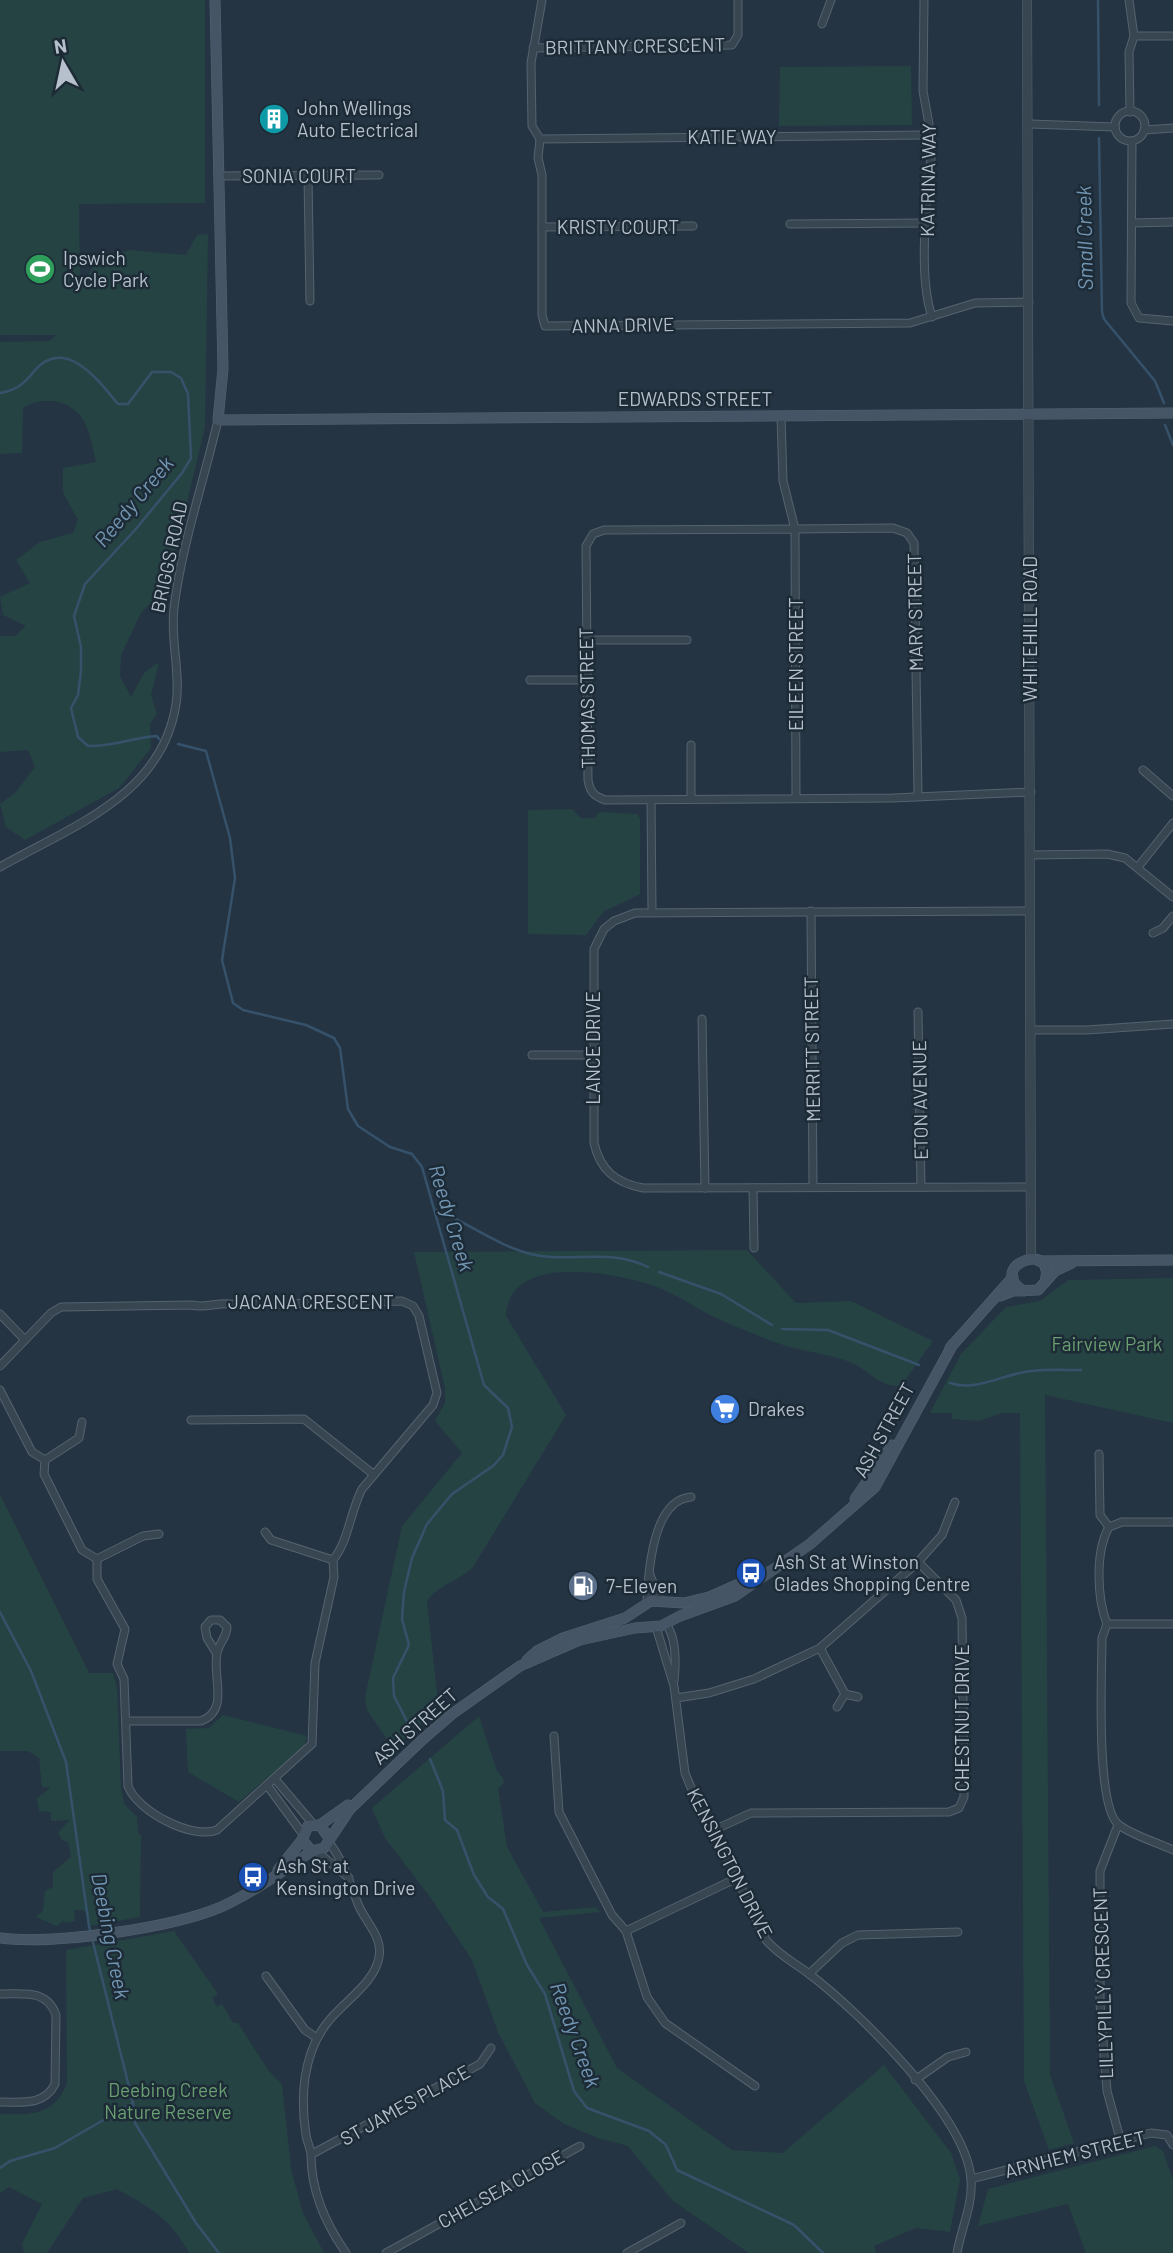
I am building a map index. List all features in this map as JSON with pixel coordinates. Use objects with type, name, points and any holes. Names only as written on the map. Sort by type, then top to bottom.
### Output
[{"type":"main road","name":"BRIGGS ROAD","points":[[215,0],[223,369],[218,420]]},
{"type":"main road","name":"EDWARDS STREET","points":[[218,420],[1173,413]]},
{"type":"main road","points":[[1035,1260],[1045,1269],[1044,1283]]},
{"type":"main road","points":[[1024,1291],[1016,1285],[1013,1277],[1018,1263],[1035,1260],[1173,1260]]},
{"type":"main road","points":[[998,1296],[1038,1290],[1055,1271],[1075,1261]]},
{"type":"main road","name":"ASH STREET","points":[[520,1666],[580,1640],[660,1625],[735,1595],[779,1566],[835,1523],[875,1471],[953,1344],[1013,1277]]},
{"type":"main road","name":"ASH STREET","points":[[314,1851],[329,1840],[339,1822],[369,1791],[452,1713],[520,1666],[537,1651],[563,1638],[625,1618],[646,1605],[662,1601],[684,1604],[709,1597],[779,1566]]},
{"type":"main road","points":[[646,1605],[643,1616],[660,1625],[670,1609],[662,1601]]},
{"type":"main road","name":"ASH STREET","points":[[302,1837],[316,1824],[369,1791]]},
{"type":"main road","points":[[316,1824],[329,1840]]},
{"type":"main road","points":[[0,1938],[33,1941],[75,1937],[168,1921],[221,1907],[314,1851],[302,1837],[273,1875]]},
{"type":"street","name":"ANNA DRIVE","points":[[542,0],[533,48],[532,126],[540,139],[542,315],[545,326],[910,323],[975,303],[1029,302]]},
{"type":"street","name":"BRITTANY CRESCENT","points":[[533,48],[732,45],[738,35],[738,0]]},
{"type":"street","points":[[822,24],[831,0]]},
{"type":"street","name":"KATRINA WAY","points":[[924,0],[923,91],[929,124],[925,135],[929,141],[931,161],[927,184],[926,292],[932,317]]},
{"type":"street","name":"WHITEHILL ROAD","points":[[1027,0],[1031,414],[1029,1187],[1035,1260]]},
{"type":"street","points":[[1129,0],[1134,36],[1129,52],[1130,112]]},
{"type":"street","points":[[1134,36],[1173,36]]},
{"type":"street","points":[[1115,127],[1120,115],[1130,112],[1141,117],[1144,130]]},
{"type":"street","points":[[1030,124],[1115,127]]},
{"type":"street","points":[[1115,127],[1122,139],[1132,141]]},
{"type":"street","points":[[1173,128],[1144,130],[1132,141],[1133,223],[1130,245],[1133,312],[1146,320],[1173,321]]},
{"type":"street","name":"KATIE WAY","points":[[540,139],[925,135]]},
{"type":"street","name":"SONIA COURT","points":[[219,176],[379,175]]},
{"type":"street","points":[[308,176],[310,301]]},
{"type":"street","points":[[1133,223],[1173,222]]},
{"type":"street","points":[[790,224],[927,223]]},
{"type":"street","name":"KRISTY COURT","points":[[542,227],[693,226]]},
{"type":"street","points":[[781,416],[783,481],[795,529]]},
{"type":"street","name":"BRIGGS ROAD","points":[[0,867],[112,805],[146,775],[166,744],[177,701],[174,607],[218,420]]},
{"type":"street","name":"MARY STREET","points":[[795,529],[893,528],[907,533],[914,543],[918,795]]},
{"type":"street","name":"THOMAS STREET","points":[[795,529],[597,531],[589,538],[586,546],[588,780],[593,793],[605,800],[652,800],[1031,792]]},
{"type":"street","name":"EILEEN STREET","points":[[795,529],[796,798]]},
{"type":"street","points":[[586,640],[687,640]]},
{"type":"street","points":[[530,680],[587,680]]},
{"type":"street","points":[[691,745],[691,799]]},
{"type":"street","points":[[1143,770],[1173,796]]},
{"type":"street","points":[[586,800],[593,793]]},
{"type":"street","points":[[652,800],[652,912]]},
{"type":"street","points":[[1138,867],[1173,823]]},
{"type":"street","points":[[1031,855],[1107,854],[1125,858],[1173,897]]},
{"type":"street","name":"MERRITT STREET","points":[[811,911],[813,1187]]},
{"type":"street","name":"LANCE DRIVE","points":[[1029,1187],[643,1188],[618,1181],[601,1164],[594,1143],[593,961],[598,938],[604,929],[624,915],[652,912],[1030,911]]},
{"type":"street","points":[[1153,933],[1173,916]]},
{"type":"street","name":"ETON AVENUE","points":[[918,1012],[921,1187]]},
{"type":"street","points":[[702,1019],[705,1188]]},
{"type":"street","points":[[1031,1030],[1087,1030],[1173,1024]]},
{"type":"street","points":[[532,1055],[594,1055]]},
{"type":"street","points":[[753,1188],[754,1248]]},
{"type":"street","name":"JACANA CRESCENT","points":[[0,1366],[51,1313],[70,1306],[191,1305],[205,1308],[223,1301],[237,1305],[402,1301],[413,1306],[419,1316],[438,1393],[433,1405],[373,1474],[355,1503],[342,1548],[333,1560],[334,1577],[315,1663],[312,1744],[217,1830],[205,1835],[190,1832],[132,1798],[128,1786],[124,1679],[117,1664],[125,1629],[97,1580],[97,1559]]},
{"type":"street","points":[[0,1314],[25,1340]]},
{"type":"street","points":[[0,1390],[32,1452],[46,1460]]},
{"type":"street","points":[[191,1420],[304,1419],[373,1474]]},
{"type":"street","points":[[82,1423],[79,1438],[46,1460],[44,1474],[82,1550],[97,1559],[143,1536],[159,1534]]},
{"type":"street","points":[[1099,1454],[1100,1515],[1109,1527]]},
{"type":"street","points":[[646,1605],[648,1562],[668,1510],[677,1500],[691,1497]]},
{"type":"street","points":[[676,1698],[709,1693],[754,1679],[820,1648],[918,1562],[942,1535],[955,1503]]},
{"type":"street","points":[[1173,1522],[1122,1522],[1109,1527],[1101,1541],[1101,1609],[1107,1625],[1101,1638],[1103,1765],[1107,1807],[1118,1825],[1173,1850]]},
{"type":"street","points":[[265,1532],[271,1540],[333,1560]]},
{"type":"street","name":"CHESTNUT DRIVE","points":[[714,1830],[751,1814],[949,1812],[959,1808],[964,1797],[962,1618],[956,1600],[918,1562]]},
{"type":"street","points":[[648,1571],[662,1601]]},
{"type":"street","points":[[126,1721],[201,1721],[211,1717],[218,1708],[217,1654],[227,1635],[227,1627],[220,1620],[211,1620],[205,1627],[207,1638],[217,1654]]},
{"type":"street","points":[[1107,1625],[1173,1624]]},
{"type":"street","name":"KENSINGTON DRIVE","points":[[660,1625],[671,1633],[675,1652],[674,1686]]},
{"type":"street","name":"KENSINGTON DRIVE","points":[[660,1625],[674,1686],[685,1773],[702,1814],[714,1830],[766,1940],[779,1955],[809,1974],[869,2026],[915,2080],[962,2143],[971,2179],[970,2203],[957,2253]]},
{"type":"street","points":[[820,1648],[845,1694],[859,1697]]},
{"type":"street","points":[[837,1707],[845,1694]]},
{"type":"street","points":[[554,1736],[559,1812],[612,1915],[626,1931],[653,2010],[665,2023],[755,2087]]},
{"type":"street","points":[[275,1779],[316,1824]]},
{"type":"street","points":[[267,1785],[296,1820],[302,1837]]},
{"type":"street","name":"LILLYPILLY CRESCENT","points":[[1118,1825],[1100,1871],[1100,2003],[1107,2091],[1121,2142]]},
{"type":"street","points":[[329,1840],[345,1865],[359,1907],[379,1941],[380,1955],[371,1975],[317,2038],[307,2062],[303,2094],[306,2137],[312,2154],[309,2167],[316,2194],[327,2222],[346,2253]]},
{"type":"street","points":[[314,1851],[348,1878]]},
{"type":"street","points":[[626,1931],[735,1879]]},
{"type":"street","points":[[809,1974],[842,1943],[858,1935],[958,1932]]},
{"type":"street","points":[[267,1976],[305,2030],[317,2038]]},
{"type":"street","points":[[0,1994],[43,1997],[52,2005],[56,2029],[55,2084],[50,2093],[43,2099],[29,2102],[0,2102]]},
{"type":"street","name":"ST JAMES PLACE","points":[[312,2154],[480,2064],[491,2048]]},
{"type":"street","points":[[915,2080],[948,2057],[966,2052]]},
{"type":"street","name":"ARNHEM STREET","points":[[971,2179],[1151,2133],[1170,2133],[1173,2145]]},
{"type":"street","name":"CHELSEA CLOSE","points":[[386,2253],[580,2146]]},
{"type":"street","points":[[627,2253],[681,2223]]},
{"type":"green space","points":[[0,0],[205,0],[205,203],[79,204],[80,288],[97,260],[130,250],[186,255],[197,235],[208,234],[205,427],[167,585],[141,613],[121,655],[120,676],[131,697],[144,673],[159,662],[151,695],[157,714],[150,724],[151,748],[119,788],[25,840],[6,827],[0,804],[15,793],[35,767],[28,750],[0,752],[0,636],[15,636],[26,626],[3,615],[0,597],[30,583],[16,560],[40,542],[73,533],[78,520],[63,492],[63,468],[96,462],[82,418],[66,405],[52,401],[37,402],[23,408],[22,453],[0,454],[0,342],[50,341],[56,335],[0,335]]},
{"type":"green space","points":[[911,66],[912,125],[779,126],[780,67]]},
{"type":"green space","points":[[572,809],[581,818],[594,818],[600,812],[637,814],[640,819],[640,894],[603,912],[586,935],[528,934],[528,810]]},
{"type":"green space","points":[[747,1250],[796,1303],[851,1301],[933,1341],[901,1386],[894,1386],[845,1360],[796,1349],[742,1329],[651,1285],[588,1272],[542,1275],[524,1283],[511,1296],[506,1316],[566,1415],[473,1567],[427,1601],[439,1711],[393,1748],[367,1710],[365,1697],[402,1526],[462,1453],[435,1421],[445,1403],[445,1388],[414,1252]]},
{"type":"green space","name":"Fairview Park","points":[[1173,1278],[1173,1423],[1045,1395],[1050,2075],[1074,2143],[1049,2150],[1024,2081],[1020,1413],[1002,1413],[979,1421],[952,1419],[952,1413],[930,1413],[961,1354],[1006,1307],[1040,1301],[1068,1280]]},
{"type":"green space","points":[[0,1495],[89,1673],[113,1673],[117,1687],[121,1787],[124,1804],[137,1817],[138,1833],[141,1835],[140,1917],[89,1926],[87,1914],[83,1910],[74,1910],[75,1921],[65,1923],[64,1920],[57,1926],[36,1917],[43,1911],[45,1891],[53,1887],[53,1872],[71,1857],[69,1843],[61,1839],[58,1832],[70,1820],[51,1821],[51,1812],[39,1811],[37,1798],[51,1788],[42,1787],[39,1758],[28,1751],[0,1751]]},
{"type":"green space","points":[[223,1715],[307,1736],[304,1747],[239,1802],[188,1772],[186,1729],[209,1728]]},
{"type":"green space","points":[[479,1716],[497,1771],[503,1778],[504,1783],[498,1788],[507,1847],[543,1912],[596,1907],[600,1912],[539,1918],[617,2068],[732,2150],[783,2153],[884,2065],[951,2153],[960,2179],[950,2232],[916,2228],[874,2246],[876,2253],[749,2253],[673,2201],[628,2146],[598,2138],[564,2124],[535,2103],[498,2032],[472,1960],[430,1897],[385,1838],[372,1808]]},
{"type":"green space","name":"Deebing Creek Nature Reserve","points":[[174,1931],[218,1994],[212,1998],[217,2007],[222,2004],[233,2023],[238,2023],[268,2070],[282,2084],[291,2169],[303,2213],[324,2253],[189,2253],[167,2222],[150,2208],[117,2189],[83,2198],[47,2253],[24,2253],[22,2244],[42,2204],[9,2187],[0,2193],[0,2114],[32,2113],[48,2108],[55,2103],[67,2084],[66,1950]]},
{"type":"green space","points":[[1155,2146],[1163,2151],[1173,2180],[1173,2253],[1086,2253],[1068,2204],[978,2226],[988,2189]]},
{"type":"waterway","name":"Small Creek","points":[[1098,0],[1099,105]]},
{"type":"waterway","name":"Small Creek","points":[[1099,138],[1102,312],[1104,319],[1155,381],[1164,403]]},
{"type":"waterway","name":"Reedy Creek","points":[[0,393],[16,388],[47,361],[58,358],[70,360],[92,374],[118,404],[128,404],[152,372],[171,372],[181,378],[188,394],[191,458],[182,473],[135,530],[85,584],[74,616],[81,647],[81,671],[78,695],[71,708],[78,737],[88,746],[157,736],[159,739]]},
{"type":"waterway","name":"Small Creek","points":[[1165,425],[1173,445]]},
{"type":"waterway","name":"Reedy Creek","points":[[178,744],[206,751],[230,838],[235,878],[222,960],[233,1003],[243,1010],[306,1025],[334,1038],[340,1048],[348,1109],[358,1126],[390,1147],[412,1154],[422,1167],[484,1385],[508,1408],[512,1427],[503,1455],[493,1466],[452,1494],[427,1524],[412,1558],[404,1592],[402,1619],[409,1645],[393,1678],[394,1696],[414,1735]]},
{"type":"waterway","points":[[436,1210],[500,1243],[527,1253],[555,1257],[621,1258],[648,1267]]},
{"type":"waterway","points":[[659,1272],[721,1294],[772,1325]]},
{"type":"waterway","points":[[782,1329],[828,1330],[919,1365]]},
{"type":"waterway","points":[[950,1383],[970,1385],[1031,1371],[1081,1370]]},
{"type":"waterway","name":"Deebing Creek","points":[[0,1612],[31,1671],[66,1762],[89,1926],[133,2103],[135,2123],[196,2223],[219,2253]]},
{"type":"waterway","name":"Reedy Creek","points":[[430,1759],[443,1791],[445,1820],[457,1830],[474,1875],[488,1897],[503,1909],[527,1965],[545,1994],[574,2091],[587,2108],[649,2131],[666,2145],[677,2170],[794,2225],[823,2253]]},
{"type":"waterway","points":[[0,2168],[10,2161],[55,2148],[133,2103]]},
{"type":"place","name":"John Wellings Auto Electrical","points":[[274,119]]},
{"type":"place","name":"Ipswich Cycle Park","points":[[40,269]]},
{"type":"place","name":"Drakes","points":[[725,1409]]},
{"type":"place","name":"Ash St at Winston Glades Shopping Centre","points":[[751,1573]]},
{"type":"place","name":"7-Eleven","points":[[583,1586]]},
{"type":"place","name":"Ash St at Kensington Drive","points":[[253,1877]]}]
